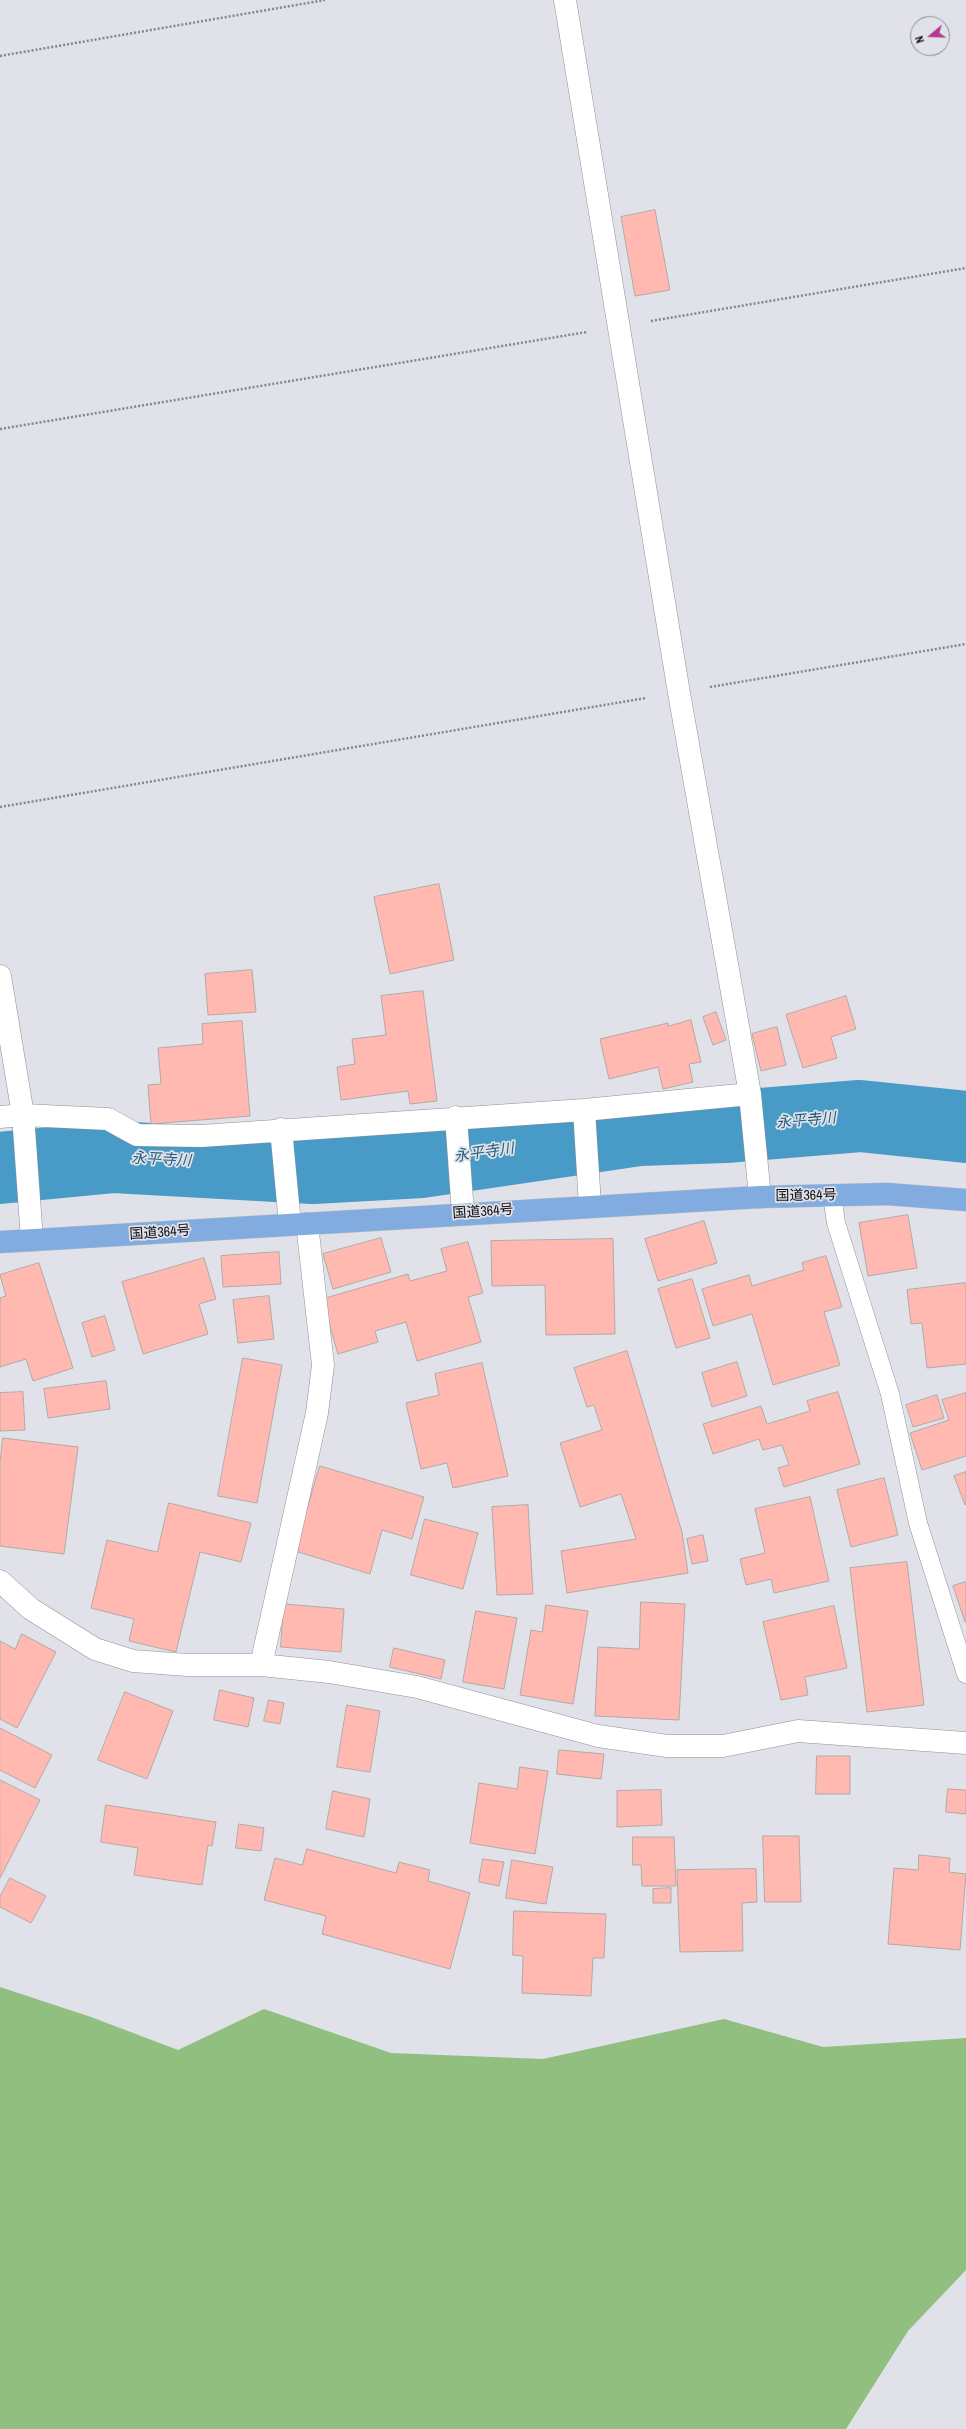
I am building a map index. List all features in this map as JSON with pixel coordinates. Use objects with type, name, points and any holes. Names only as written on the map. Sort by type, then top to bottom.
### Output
[{"type":"highway","name":"国道364号","points":[[0,1242],[462,1203],[759,1187],[832,1195],[888,1194],[966,1200]]},
{"type":"street","points":[[565,0],[620,326],[679,693],[750,1100],[759,1187]]},
{"type":"street","points":[[0,976],[24,1126],[32,1240]]},
{"type":"street","points":[[0,1117],[24,1126],[108,1118],[137,1135],[201,1136],[281,1134],[585,1115],[750,1100]]},
{"type":"street","points":[[585,1115],[589,1196]]},
{"type":"street","points":[[457,1122],[462,1203]]},
{"type":"street","points":[[261,1666],[317,1413],[323,1365],[281,1134]]},
{"type":"street","points":[[0,1581],[31,1609],[95,1649],[133,1661],[187,1665],[261,1666],[329,1672],[417,1687],[598,1736],[667,1746],[723,1746],[798,1732],[966,1744]]},
{"type":"lane","points":[[832,1195],[836,1223],[890,1394],[918,1523],[966,1674]]},
{"type":"path","points":[[0,56],[325,0]]},
{"type":"path","points":[[0,429],[966,268]]},
{"type":"path","points":[[0,807],[966,644]]},
{"type":"green space","points":[[0,1987],[91,2017],[178,2050],[264,2009],[391,2053],[543,2059],[724,2019],[823,2047],[966,2038],[966,2270],[908,2331],[846,2429],[0,2429]]},
{"type":"building","points":[[655,210],[670,290],[635,296],[621,217]]},
{"type":"building","points":[[439,884],[454,960],[390,974],[374,897]]},
{"type":"building","points":[[252,970],[256,1012],[208,1015],[205,974]]},
{"type":"building","points":[[423,991],[437,1101],[410,1104],[408,1091],[341,1100],[337,1067],[355,1064],[352,1039],[386,1035],[381,996]]},
{"type":"building","points":[[846,996],[856,1029],[831,1037],[837,1058],[803,1068],[786,1015]]},
{"type":"building","points":[[716,1012],[726,1040],[713,1045],[703,1017]]},
{"type":"building","points":[[691,1020],[701,1062],[689,1064],[693,1082],[663,1089],[658,1067],[609,1079],[600,1039],[668,1023],[668,1026]]},
{"type":"building","points":[[242,1021],[250,1116],[151,1124],[148,1085],[161,1084],[158,1048],[203,1044],[202,1024]]},
{"type":"building","points":[[777,1027],[786,1065],[761,1071],[752,1034]]},
{"type":"building","points":[[908,1215],[917,1268],[868,1276],[859,1223]]},
{"type":"building","points":[[704,1221],[717,1263],[658,1281],[645,1239]]},
{"type":"building","points":[[381,1238],[391,1272],[333,1289],[323,1254]]},
{"type":"building","points":[[613,1239],[615,1334],[546,1335],[545,1285],[492,1286],[491,1241]]},
{"type":"building","points":[[468,1242],[483,1293],[468,1297],[481,1342],[417,1361],[406,1322],[375,1331],[378,1342],[338,1354],[322,1299],[408,1274],[410,1281],[447,1271],[441,1249]]},
{"type":"building","points":[[279,1252],[281,1284],[223,1287],[221,1256]]},
{"type":"building","points":[[826,1256],[842,1307],[824,1312],[840,1365],[773,1385],[752,1314],[713,1326],[702,1289],[749,1275],[752,1286],[804,1270],[802,1263]]},
{"type":"building","points":[[204,1258],[216,1299],[199,1304],[208,1334],[143,1354],[122,1282]]},
{"type":"building","points":[[39,1263],[73,1368],[33,1381],[26,1359],[0,1367],[0,1298],[6,1296],[0,1275]]},
{"type":"building","points":[[692,1279],[710,1338],[676,1348],[658,1289]]},
{"type":"building","points":[[966,1283],[966,1364],[927,1368],[922,1323],[911,1324],[907,1290]]},
{"type":"building","points":[[269,1296],[274,1339],[238,1343],[233,1300]]},
{"type":"building","points":[[105,1316],[115,1350],[92,1357],[82,1323]]},
{"type":"building","points":[[627,1351],[682,1532],[688,1573],[567,1593],[561,1551],[636,1539],[621,1494],[580,1507],[560,1443],[602,1430],[594,1405],[587,1407],[574,1368]]},
{"type":"building","points":[[243,1358],[282,1365],[257,1503],[218,1496]]},
{"type":"building","points":[[737,1362],[747,1396],[712,1407],[702,1373]]},
{"type":"building","points":[[482,1363],[508,1476],[453,1488],[447,1463],[421,1469],[406,1403],[439,1395],[435,1374]]},
{"type":"building","points":[[106,1381],[110,1409],[48,1418],[44,1389]]},
{"type":"building","points":[[23,1392],[25,1430],[0,1431],[0,1393]]},
{"type":"building","points":[[838,1392],[860,1464],[784,1487],[778,1468],[789,1465],[782,1445],[763,1450],[759,1439],[713,1454],[703,1424],[761,1406],[767,1424],[810,1411],[807,1401]]},
{"type":"building","points":[[966,1393],[966,1456],[922,1470],[910,1433],[949,1420],[942,1400]]},
{"type":"building","points":[[937,1395],[944,1418],[913,1427],[906,1405]]},
{"type":"building","points":[[3,1438],[78,1447],[64,1554],[0,1546],[0,1463]]},
{"type":"building","points":[[320,1466],[424,1497],[412,1539],[382,1530],[370,1574],[295,1551]]},
{"type":"building","points":[[966,1472],[966,1504],[965,1505],[954,1476]]},
{"type":"building","points":[[884,1478],[898,1535],[851,1547],[837,1490]]},
{"type":"building","points":[[810,1497],[829,1581],[774,1593],[771,1579],[746,1585],[740,1559],[765,1553],[755,1509]]},
{"type":"building","points":[[169,1503],[251,1523],[241,1562],[200,1552],[176,1652],[129,1641],[134,1619],[91,1608],[107,1540],[157,1552]]},
{"type":"building","points":[[528,1505],[533,1594],[497,1595],[492,1507]]},
{"type":"building","points":[[425,1519],[478,1533],[463,1589],[411,1575]]},
{"type":"building","points":[[703,1535],[708,1561],[692,1564],[687,1539]]},
{"type":"building","points":[[907,1562],[924,1705],[867,1712],[850,1568]]},
{"type":"building","points":[[966,1582],[966,1622],[965,1622],[953,1586]]},
{"type":"building","points":[[641,1602],[685,1604],[679,1720],[595,1716],[598,1647],[639,1649]]},
{"type":"building","points":[[284,1604],[344,1609],[341,1652],[281,1647]]},
{"type":"building","points":[[546,1605],[588,1611],[573,1704],[520,1695],[531,1630],[542,1632]]},
{"type":"building","points":[[834,1606],[847,1668],[805,1677],[808,1695],[781,1700],[763,1622]]},
{"type":"building","points":[[476,1611],[517,1618],[504,1689],[463,1682]]},
{"type":"building","points":[[22,1634],[56,1652],[17,1728],[0,1719],[0,1641],[15,1649]]},
{"type":"building","points":[[394,1648],[445,1660],[441,1679],[390,1667]]},
{"type":"building","points":[[220,1690],[254,1698],[248,1727],[214,1720]]},
{"type":"building","points":[[125,1692],[173,1711],[147,1779],[98,1760]]},
{"type":"building","points":[[269,1700],[284,1703],[280,1724],[264,1721]]},
{"type":"building","points":[[347,1705],[380,1711],[370,1772],[337,1767]]},
{"type":"building","points":[[0,1728],[52,1755],[35,1788],[0,1770]]},
{"type":"building","points":[[559,1750],[604,1754],[601,1779],[557,1774]]},
{"type":"building","points":[[817,1756],[850,1756],[850,1794],[816,1794]]},
{"type":"building","points":[[520,1767],[548,1771],[535,1854],[470,1843],[479,1783],[517,1789]]},
{"type":"building","points":[[0,1780],[40,1800],[0,1878]]},
{"type":"building","points":[[948,1789],[966,1790],[966,1814],[946,1812]]},
{"type":"building","points":[[661,1790],[662,1825],[617,1827],[617,1791]]},
{"type":"building","points":[[333,1791],[370,1799],[364,1837],[326,1829]]},
{"type":"building","points":[[106,1805],[216,1822],[212,1846],[208,1845],[202,1885],[134,1875],[138,1848],[101,1842]]},
{"type":"building","points":[[239,1824],[264,1828],[261,1851],[236,1848]]},
{"type":"building","points":[[763,1836],[799,1836],[801,1902],[765,1902]]},
{"type":"building","points":[[633,1837],[674,1837],[676,1886],[642,1886],[641,1865],[633,1865]]},
{"type":"building","points":[[307,1849],[396,1873],[399,1862],[430,1870],[428,1881],[470,1893],[450,1969],[322,1934],[326,1916],[264,1900],[275,1858],[302,1865]]},
{"type":"building","points":[[919,1855],[950,1858],[949,1872],[966,1874],[960,1950],[888,1944],[894,1868],[918,1870]]},
{"type":"building","points":[[483,1859],[504,1862],[499,1886],[479,1882]]},
{"type":"building","points":[[512,1860],[553,1867],[546,1904],[506,1898]]},
{"type":"building","points":[[756,1869],[757,1902],[742,1903],[743,1951],[680,1952],[677,1870]]},
{"type":"building","points":[[10,1878],[46,1896],[31,1923],[0,1907],[0,1897]]},
{"type":"building","points":[[671,1888],[671,1903],[653,1903],[653,1889]]},
{"type":"building","points":[[514,1911],[606,1914],[604,1958],[593,1958],[591,1996],[522,1993],[523,1956],[513,1955]]},
{"type":"waterway","name":"永平寺川","points":[[0,1168],[114,1157],[313,1168],[422,1162],[640,1130],[725,1127],[860,1116],[966,1127]]}]
